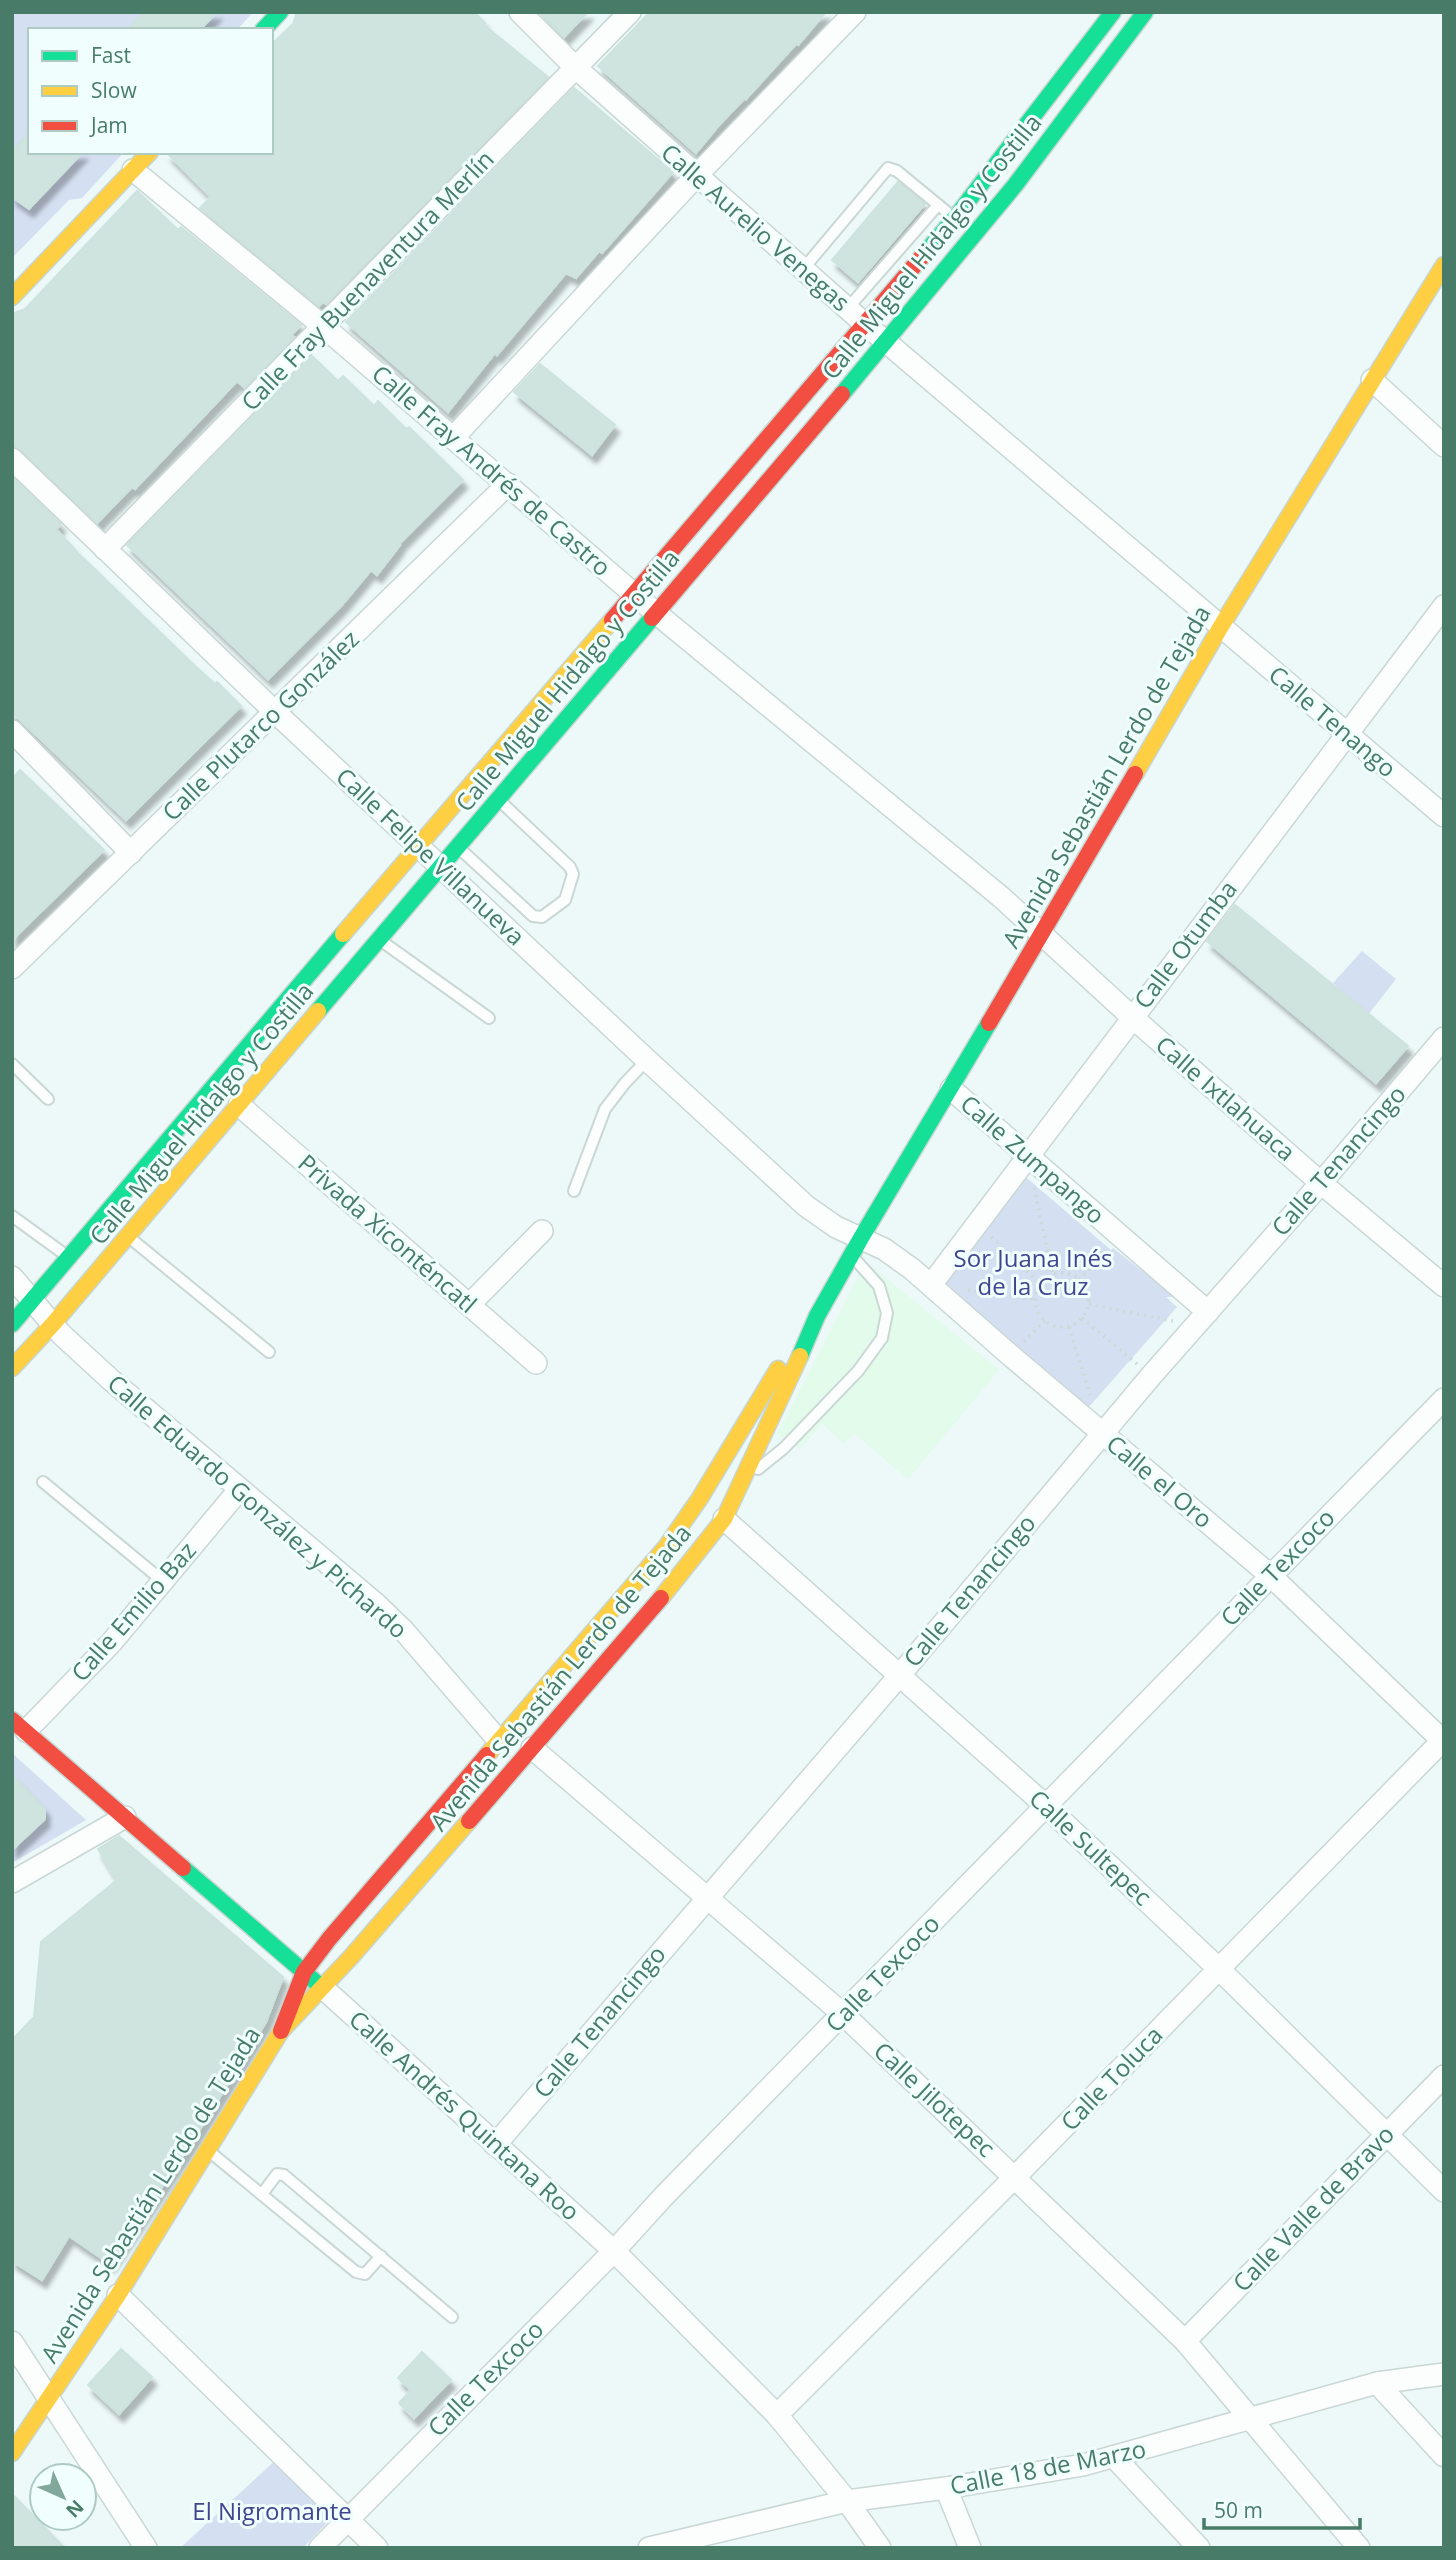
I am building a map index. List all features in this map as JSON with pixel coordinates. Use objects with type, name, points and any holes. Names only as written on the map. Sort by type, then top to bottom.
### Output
[{"type":"main road","points":[[266,28],[280,12]]},
{"type":"main road","name":"Calle Miguel Hidalgo y Costilla","points":[[12,1324],[418,845],[955,219],[1113,12]]},
{"type":"main road","name":"Calle Miguel Hidalgo y Costilla","points":[[12,1368],[380,940],[1016,184],[1145,12]]},
{"type":"main road","points":[[12,298],[148,154]]},
{"type":"main road","name":"Avenida Sebastián Lerdo de Tejada","points":[[282,2030],[323,1988],[532,1748],[685,1571],[724,1519],[817,1316],[856,1247],[1220,628],[1444,265]]},
{"type":"main road","name":"Avenida Sebastián Lerdo de Tejada","points":[[12,2453],[118,2295],[282,2030],[304,1972],[329,1939],[685,1521],[767,1385],[817,1316]]},
{"type":"main road","name":"Calle Andrés Quintana Roo","points":[[19,1726],[323,1988]]},
{"type":"street","name":"Calle Aurelio Venegas","points":[[520,12],[576,68],[696,176],[884,341],[1220,628]]},
{"type":"street","name":"Calle Fray Buenaventura Merlín","points":[[105,549],[631,12]]},
{"type":"street","points":[[453,439],[696,176],[855,12]]},
{"type":"street","name":"Calle Fray Andrés de Castro","points":[[133,170],[324,327],[656,613],[958,860],[1042,934]]},
{"type":"street","points":[[1372,380],[1444,446]]},
{"type":"street","name":"Calle Felipe Villanueva","points":[[12,459],[275,712],[647,1060],[806,1206],[836,1227],[856,1247]]},
{"type":"street","name":"Calle Plutarco González","points":[[12,968],[508,484]]},
{"type":"street","name":"Calle Otumba","points":[[931,1285],[1444,606]]},
{"type":"street","name":"Calle Tenango","points":[[1220,628],[1444,816]]},
{"type":"street","points":[[12,731],[131,853]]},
{"type":"street","name":"Calle Ixtlahuaca","points":[[1042,934],[1321,1183],[1444,1286]]},
{"type":"street","name":"Calle Tenancingo","points":[[495,2145],[899,1676],[1102,1433],[1444,1038]]},
{"type":"street","name":"Calle Zumpango","points":[[951,1089],[1119,1236],[1202,1319]]},
{"type":"street","name":"Privada Xiconténcatl","points":[[239,1105],[536,1363]]},
{"type":"street","points":[[469,1305],[542,1231]]},
{"type":"street","name":"Calle el Oro","points":[[856,1247],[898,1258],[931,1285],[1271,1576],[1443,1740]]},
{"type":"street","name":"Calle Eduardo González y Pichardo","points":[[12,1277],[52,1324],[111,1380],[376,1604],[404,1631],[499,1741]]},
{"type":"street","name":"Calle Texcoco","points":[[320,2548],[614,2251],[1444,1399]]},
{"type":"street","name":"Calle Emilio Baz","points":[[19,1726],[111,1643],[239,1490]]},
{"type":"street","name":"Calle Sultepec","points":[[724,1519],[1046,1806],[1219,1969],[1444,2191]]},
{"type":"street","name":"Calle Toluca","points":[[777,2414],[1015,2177],[1443,1740]]},
{"type":"street","name":"Calle Jilotepec","points":[[532,1748],[843,2014],[1185,2341],[1359,2548]]},
{"type":"street","points":[[12,1882],[125,1816]]},
{"type":"street","name":"Calle Andrés Quintana Roo","points":[[323,1988],[614,2251],[777,2414],[847,2501],[880,2548]]},
{"type":"street","name":"Calle Valle de Bravo","points":[[1185,2341],[1444,2076]]},
{"type":"street","points":[[118,2295],[377,2548]]},
{"type":"street","points":[[12,2342],[146,2548]]},
{"type":"street","name":"Calle 18 de Marzo","points":[[649,2548],[847,2501],[1054,2471],[1115,2458],[1377,2384],[1444,2374]]},
{"type":"street","points":[[1377,2384],[1444,2456]]},
{"type":"street","points":[[1115,2458],[1199,2548]]},
{"type":"street","points":[[946,2488],[970,2548]]},
{"type":"lane","points":[[804,268],[888,168],[897,171],[955,219]]},
{"type":"lane","points":[[848,308],[938,205]]},
{"type":"lane","points":[[458,847],[533,916],[541,917],[565,900],[573,874],[570,867],[498,800]]},
{"type":"lane","points":[[380,940],[489,1018]]},
{"type":"lane","points":[[574,1191],[605,1109],[647,1060]]},
{"type":"lane","points":[[12,1064],[48,1099]]},
{"type":"lane","points":[[12,1216],[69,1258]]},
{"type":"lane","points":[[127,1236],[269,1352]]},
{"type":"lane","points":[[746,1476],[771,1461],[784,1448],[858,1371],[882,1338],[887,1313],[879,1286],[856,1247]]},
{"type":"lane","points":[[43,1482],[164,1582]]},
{"type":"lane","points":[[207,2150],[359,2274],[365,2274],[381,2256]]},
{"type":"lane","points":[[262,2194],[275,2176],[282,2174],[452,2317]]},
{"type":"path","points":[[1027,1155],[1053,1275]]},
{"type":"path","points":[[977,1224],[1041,1284]]},
{"type":"path","points":[[1079,1280],[1119,1236]]},
{"type":"path","points":[[1067,1273],[1079,1280],[1088,1294],[1089,1304],[1082,1318],[1069,1327],[1059,1328],[1040,1317],[1035,1300],[1041,1284],[1053,1275],[1067,1273]]},
{"type":"path","points":[[931,1285],[1035,1300]]},
{"type":"path","points":[[1089,1304],[1202,1319]]},
{"type":"path","points":[[1082,1318],[1151,1376]]},
{"type":"path","points":[[1010,1355],[1045,1321]]},
{"type":"path","points":[[1069,1327],[1102,1433]]},
{"type":"shaded area","points":[[866,1262],[999,1370],[908,1479],[855,1434],[843,1443],[822,1423],[800,1449],[777,1434]]},
{"type":"green space","points":[[12,12],[253,12],[239,28],[28,28],[28,154],[122,154],[82,198],[69,200],[12,258]]},
{"type":"green space","points":[[1362,951],[1396,979],[1368,1015],[1333,983]]},
{"type":"green space","name":"Sor Juana Inés de la Cruz","points":[[1021,1173],[1111,1250],[1113,1248],[1175,1297],[1166,1297],[1177,1307],[1088,1408],[938,1283]]},
{"type":"green space","points":[[12,1753],[86,1820],[12,1863]]},
{"type":"green space","name":"El Nigromante","points":[[277,2459],[334,2515],[303,2548],[180,2548]]},
{"type":"building","points":[[144,12],[217,12],[202,28],[129,28]]},
{"type":"building","points":[[297,12],[474,12],[484,25],[548,77],[326,304],[323,302],[319,306],[200,208],[211,197],[168,154],[273,154],[273,43],[293,24]]},
{"type":"building","points":[[539,12],[588,12],[564,37]]},
{"type":"building","points":[[650,12],[826,12],[696,153],[598,66]]},
{"type":"building","points":[[574,88],[673,172],[602,253],[599,251],[576,278],[566,273],[497,355],[495,353],[448,412],[346,322]]},
{"type":"building","points":[[28,134],[28,154],[81,154],[29,209],[12,197],[12,151]]},
{"type":"building","points":[[898,182],[925,204],[858,282],[832,260]]},
{"type":"building","points":[[137,191],[178,230],[181,227],[301,325],[291,335],[294,337],[245,388],[237,381],[135,489],[132,487],[97,523],[21,450],[12,446],[12,314],[25,309]]},
{"type":"building","points":[[312,356],[338,381],[343,376],[374,406],[378,401],[463,480],[399,544],[377,575],[371,570],[342,605],[268,679],[127,545]]},
{"type":"building","points":[[540,364],[615,425],[592,455],[514,392]]},
{"type":"building","points":[[12,477],[61,524],[56,529],[78,553],[194,665],[215,684],[217,682],[241,706],[126,820],[12,712]]},
{"type":"building","points":[[20,770],[104,850],[12,940],[12,779]]},
{"type":"building","points":[[1235,905],[1408,1046],[1376,1083],[1207,941]]},
{"type":"building","points":[[12,1775],[45,1809],[45,1819],[12,1850]]},
{"type":"building","points":[[119,1836],[283,1977],[266,2022],[191,2144],[110,2264],[69,2236],[42,2280],[12,2261],[12,2040],[34,2017],[41,1942],[117,1880],[98,1849]]},
{"type":"building","points":[[121,2349],[152,2377],[119,2414],[88,2385]]},
{"type":"building","points":[[422,2352],[451,2380],[414,2418],[399,2403],[411,2390],[398,2378]]},
{"type":"building","points":[[12,2494],[28,2510],[28,2532],[49,2532],[65,2548],[12,2548]]},
{"type":"traffic: fast","points":[[265,28],[280,12]]},
{"type":"traffic: fast","points":[[926,252],[1113,12]]},
{"type":"traffic: fast","points":[[842,394],[1016,184],[1145,12]]},
{"type":"traffic: fast","points":[[318,1011],[652,618]]},
{"type":"traffic: fast","points":[[12,1324],[343,934]]},
{"type":"traffic: fast","points":[[800,1356],[817,1316],[861,1238],[989,1023]]},
{"type":"traffic: fast","points":[[183,1868],[319,1985]]},
{"type":"traffic: slow","points":[[12,297],[148,154]]},
{"type":"traffic: slow","points":[[1135,774],[1220,628],[1444,265]]},
{"type":"traffic: slow","points":[[343,934],[612,620]]},
{"type":"traffic: slow","points":[[12,1368],[53,1324],[318,1011]]},
{"type":"traffic: slow","points":[[661,1598],[724,1519],[800,1356]]},
{"type":"traffic: slow","points":[[487,1755],[666,1547],[700,1498],[778,1369]]},
{"type":"traffic: slow","points":[[282,2030],[351,1957],[469,1821]]},
{"type":"traffic: slow","points":[[12,2453],[118,2295],[281,2031]]},
{"type":"traffic: jam","points":[[612,620],[926,252]]},
{"type":"traffic: jam","points":[[652,618],[842,394]]},
{"type":"traffic: jam","points":[[989,1023],[1135,774]]},
{"type":"traffic: jam","points":[[469,1821],[661,1598]]},
{"type":"traffic: jam","points":[[12,1720],[183,1868]]},
{"type":"traffic: jam","points":[[281,2031],[304,1972],[329,1939],[487,1755]]}]
